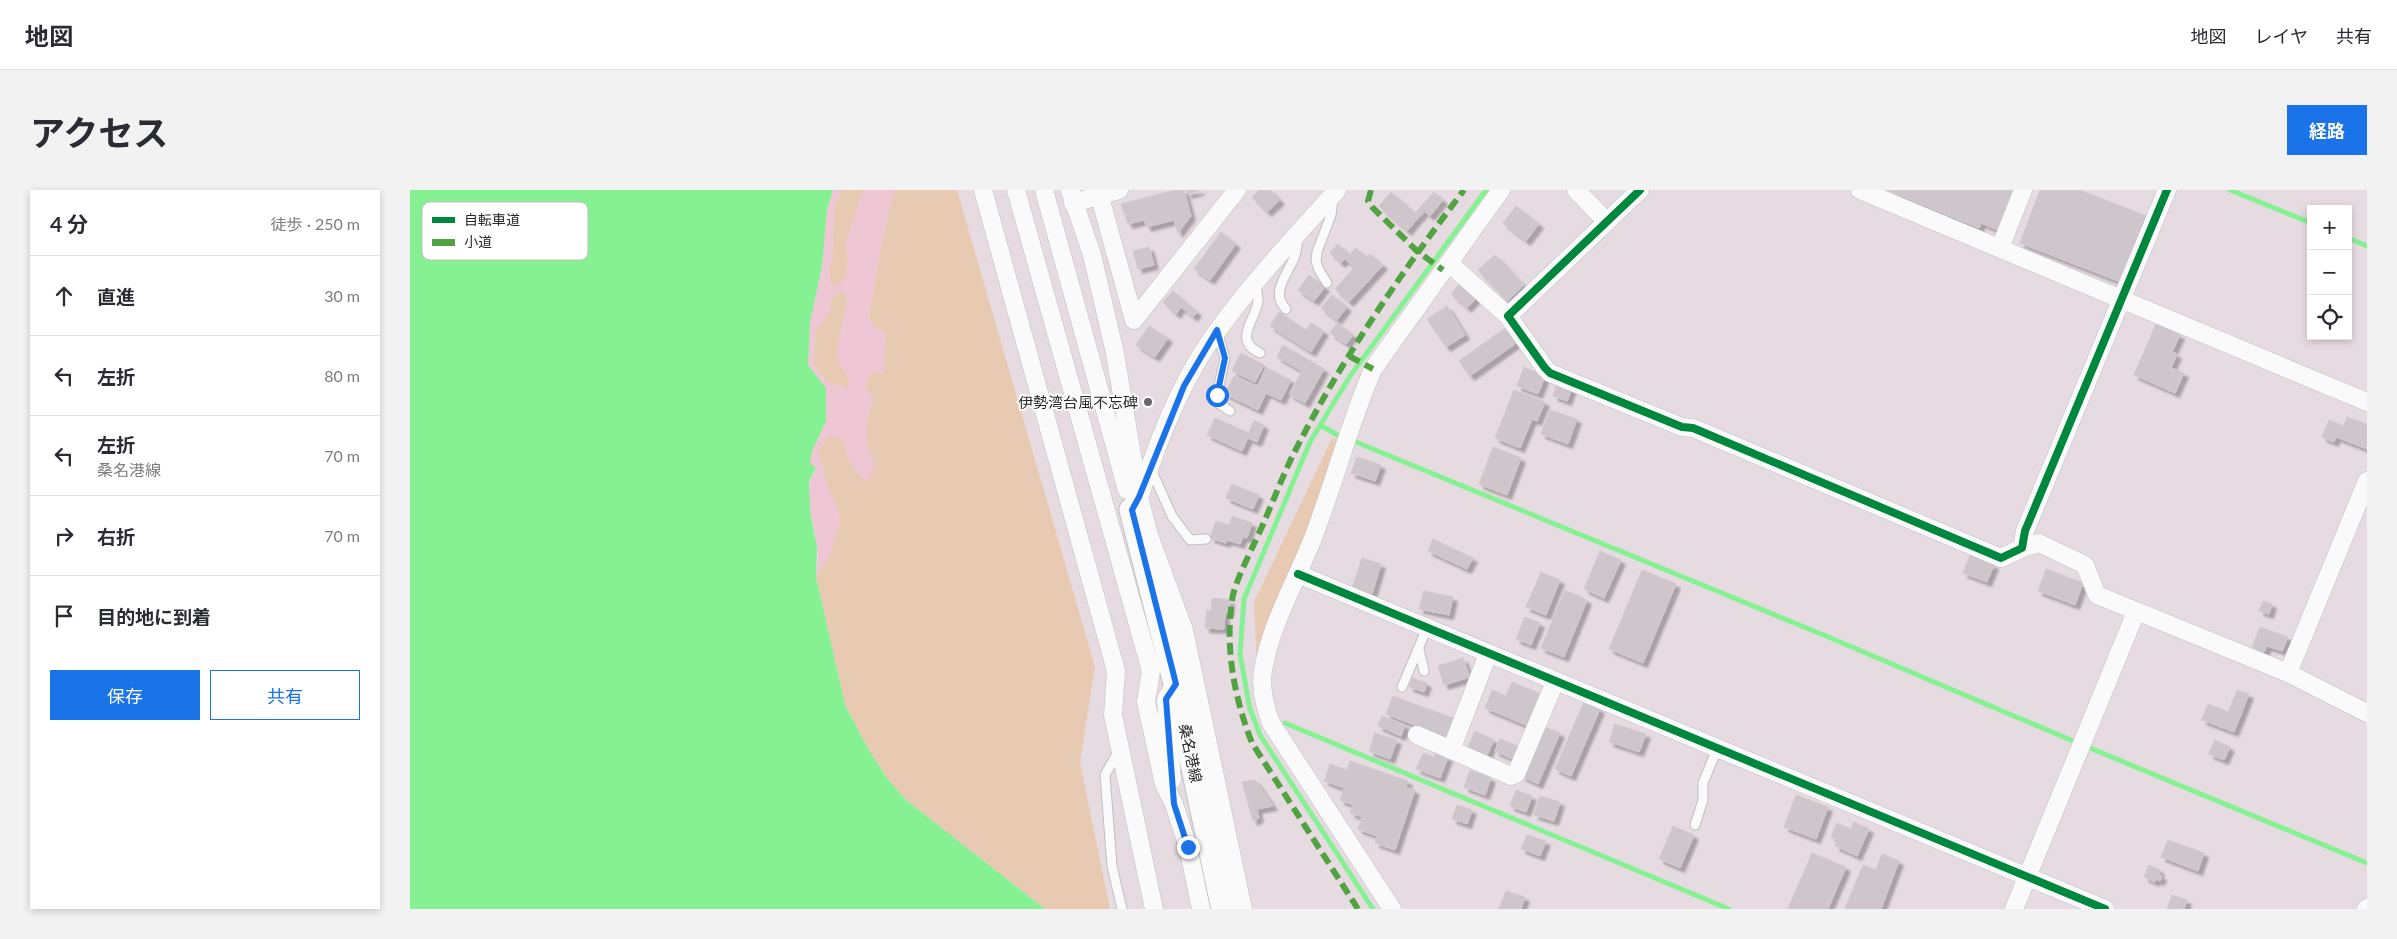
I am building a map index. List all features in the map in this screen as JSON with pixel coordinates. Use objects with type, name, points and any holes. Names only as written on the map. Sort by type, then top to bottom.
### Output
[{"type":"main road","name":"桑名港線","points":[[1136,503],[1224,909]]},
{"type":"street","points":[[983,190],[1116,670],[1113,715],[1154,909]]},
{"type":"street","points":[[1016,190],[1151,671],[1146,702],[1164,784],[1174,804],[1188,847],[1201,909]]},
{"type":"street","points":[[1044,190],[1136,503],[1184,630],[1243,909]]},
{"type":"street","points":[[1118,190],[1072,197],[1092,255],[1116,353],[1136,503]]},
{"type":"street","points":[[1099,193],[1134,320],[1237,190]]},
{"type":"street","points":[[1392,909],[1271,723],[1265,708],[1262,674],[1267,649],[1316,530],[1359,402],[1373,369],[1501,190]]},
{"type":"street","points":[[1576,190],[1606,221]]},
{"type":"street","points":[[1508,316],[1640,190]]},
{"type":"street","points":[[1860,190],[2367,402]]},
{"type":"street","points":[[2000,248],[2023,190]]},
{"type":"street","points":[[2022,548],[2025,531],[2167,190]]},
{"type":"street","points":[[1136,503],[1184,386],[1217,330],[1255,283],[1335,192]]},
{"type":"street","points":[[1449,263],[1508,316],[1550,372],[1682,428],[1693,428],[2001,558],[2022,548],[2039,543],[2085,565],[2097,595],[2288,673],[2367,713]]},
{"type":"street","points":[[2288,673],[2367,481]]},
{"type":"street","points":[[1298,574],[2105,909]]},
{"type":"street","points":[[2014,909],[2136,612]]},
{"type":"street","points":[[1451,750],[1488,654]]},
{"type":"street","points":[[1417,736],[1511,776],[1516,774],[1555,682]]},
{"type":"street","points":[[1174,804],[1166,699],[1176,684]]},
{"type":"lane","points":[[1327,283],[1319,270],[1317,252],[1331,216],[1335,192]]},
{"type":"lane","points":[[1286,309],[1279,299],[1279,289],[1295,256],[1298,233]]},
{"type":"lane","points":[[1255,283],[1258,301],[1246,328],[1248,340],[1253,350],[1260,353]]},
{"type":"lane","points":[[1217,330],[1225,358],[1217,395],[1218,404],[1230,411]]},
{"type":"lane","points":[[1150,467],[1182,531],[1190,540],[1206,539]]},
{"type":"lane","points":[[1402,687],[1410,663],[1419,649],[1427,628]]},
{"type":"lane","points":[[1419,649],[1424,671]]},
{"type":"lane","points":[[1695,825],[1703,800],[1703,783],[1717,749]]},
{"type":"lane","points":[[1119,750],[1105,775],[1112,866],[1122,909]]},
{"type":"shaded area","points":[[410,190],[833,190],[827,209],[822,266],[810,322],[808,365],[826,388],[826,421],[812,451],[810,463],[816,468],[809,481],[810,512],[817,546],[816,577],[845,705],[867,747],[887,778],[906,800],[1045,909],[410,909]]},
{"type":"shaded area","points":[[842,190],[863,190],[846,243],[848,260],[846,278],[836,287],[830,282],[829,272],[832,258],[834,206]]},
{"type":"shaded area","points":[[894,190],[957,190],[1095,667],[1080,762],[1110,909],[1045,909],[906,800],[887,778],[867,747],[845,705],[816,577],[831,553],[838,508],[829,491],[818,452],[828,437],[839,437],[844,443],[849,460],[875,465],[866,439],[866,426],[874,398],[865,388],[872,372],[884,374],[876,328],[869,319],[881,245]]},
{"type":"shaded area","points":[[838,292],[846,293],[847,299],[840,363],[849,376],[850,383],[848,388],[826,381],[813,364],[816,330],[831,311],[830,301]]},
{"type":"shaded area","points":[[1332,438],[1340,441],[1296,561],[1283,585],[1257,667],[1254,602]]},
{"type":"sand","points":[[833,190],[842,190],[834,206],[832,258],[829,272],[830,282],[836,287],[846,277],[848,260],[846,243],[863,190],[894,190],[881,245],[869,318],[876,328],[886,332],[884,374],[872,372],[865,388],[874,398],[866,426],[866,439],[875,465],[867,482],[849,460],[839,437],[828,437],[818,452],[829,491],[838,507],[840,522],[831,553],[816,577],[817,545],[809,498],[809,489],[815,473],[810,463],[812,451],[826,421],[826,388],[808,365],[810,322],[822,266],[827,209]],"holes":[[[838,292],[846,293],[847,299],[836,354],[850,383],[848,388],[826,381],[813,364],[816,330],[831,311],[830,301]]]},
{"type":"building","points":[[1175,190],[1184,190],[1191,216],[1178,233],[1174,220],[1147,227],[1144,220],[1128,224],[1121,204]]},
{"type":"building","points":[[1187,190],[1201,190],[1188,194]]},
{"type":"building","points":[[1259,190],[1270,190],[1280,200],[1267,212],[1252,197]]},
{"type":"building","points":[[1887,190],[2017,190],[2000,231],[1981,223],[1979,228]]},
{"type":"building","points":[[2040,190],[2080,190],[2149,217],[2123,283],[2020,243]]},
{"type":"building","points":[[1391,192],[1415,213],[1434,192],[1443,200],[1430,216],[1424,211],[1407,231],[1379,206]]},
{"type":"building","points":[[1516,206],[1539,224],[1526,241],[1503,223]]},
{"type":"building","points":[[1221,232],[1236,244],[1210,280],[1194,269]]},
{"type":"building","points":[[1338,244],[1349,255],[1356,248],[1367,258],[1370,254],[1383,265],[1349,302],[1335,289],[1354,268],[1345,259],[1341,263],[1330,253]]},
{"type":"building","points":[[1149,247],[1154,265],[1138,269],[1133,251]]},
{"type":"building","points":[[1495,255],[1524,285],[1507,301],[1478,270]]},
{"type":"building","points":[[1309,275],[1325,287],[1314,301],[1298,290]]},
{"type":"building","points":[[1462,281],[1479,295],[1467,308],[1451,294]]},
{"type":"building","points":[[1173,291],[1197,312],[1193,317],[1181,307],[1176,314],[1163,302]]},
{"type":"building","points":[[1332,295],[1347,307],[1337,320],[1321,308]]},
{"type":"building","points":[[1447,306],[1465,335],[1446,347],[1427,319]]},
{"type":"building","points":[[1279,312],[1306,330],[1311,323],[1324,331],[1311,352],[1270,326]]},
{"type":"building","points":[[1337,323],[1353,335],[1346,344],[1330,333]]},
{"type":"building","points":[[2156,324],[2180,335],[2172,352],[2177,354],[2171,368],[2184,373],[2175,393],[2134,375]]},
{"type":"building","points":[[1149,326],[1168,338],[1155,357],[1136,345]]},
{"type":"building","points":[[1508,326],[1519,341],[1470,376],[1459,361]]},
{"type":"building","points":[[1283,345],[1324,369],[1305,403],[1289,394],[1302,371],[1277,357]]},
{"type":"building","points":[[1241,353],[1264,365],[1255,382],[1232,371]]},
{"type":"building","points":[[1524,367],[1545,376],[1538,394],[1517,386]]},
{"type":"building","points":[[1266,368],[1291,380],[1281,400],[1266,393],[1258,410],[1225,394],[1234,376],[1257,387]]},
{"type":"building","points":[[1557,383],[1572,388],[1567,401],[1553,396]]},
{"type":"building","points":[[1514,390],[1545,402],[1537,421],[1532,419],[1520,448],[1495,438]]},
{"type":"building","points":[[1550,410],[1577,419],[1568,444],[1541,434]]},
{"type":"building","points":[[2347,417],[2367,424],[2367,449],[2336,437],[2334,442],[2322,437],[2329,420],[2344,426]]},
{"type":"building","points":[[1215,418],[1249,433],[1254,420],[1264,425],[1257,442],[1248,438],[1242,451],[1207,435]]},
{"type":"building","points":[[1493,447],[1521,458],[1507,495],[1479,484]]},
{"type":"building","points":[[1357,457],[1381,465],[1375,481],[1351,473]]},
{"type":"building","points":[[1232,484],[1259,495],[1253,509],[1226,498]]},
{"type":"building","points":[[1232,516],[1252,523],[1247,538],[1243,537],[1240,544],[1227,540],[1226,543],[1210,538],[1216,521],[1229,525]]},
{"type":"building","points":[[1433,539],[1473,558],[1467,569],[1428,551]]},
{"type":"building","points":[[1600,551],[1621,560],[1604,598],[1584,589]]},
{"type":"building","points":[[1970,555],[1994,565],[1987,582],[1963,573]]},
{"type":"building","points":[[1362,558],[1381,564],[1372,594],[1352,588]]},
{"type":"building","points":[[2046,569],[2083,583],[2075,605],[2038,591]]},
{"type":"building","points":[[1642,570],[1676,584],[1643,663],[1609,649]]},
{"type":"building","points":[[1541,572],[1560,580],[1546,615],[1526,607]]},
{"type":"building","points":[[1565,590],[1587,600],[1564,657],[1541,648]]},
{"type":"building","points":[[1424,591],[1453,597],[1449,615],[1419,609]]},
{"type":"building","points":[[1212,598],[1230,600],[1229,613],[1225,613],[1224,629],[1205,628],[1207,610],[1211,611]]},
{"type":"building","points":[[2263,601],[2272,604],[2269,614],[2259,611]]},
{"type":"building","points":[[1525,617],[1540,623],[1531,645],[1516,639]]},
{"type":"building","points":[[2260,627],[2288,637],[2282,651],[2267,646],[2264,652],[2252,647]]},
{"type":"building","points":[[1463,658],[1470,677],[1444,685],[1438,666]]},
{"type":"building","points":[[1412,678],[1427,683],[1424,692],[1409,687]]},
{"type":"building","points":[[1512,682],[1546,696],[1533,728],[1485,708],[1492,690],[1506,696]]},
{"type":"building","points":[[2237,690],[2249,694],[2234,732],[2202,720],[2208,704],[2228,712]]},
{"type":"building","points":[[1393,696],[1458,720],[1451,739],[1386,714]]},
{"type":"building","points":[[1584,702],[1600,709],[1571,776],[1555,769]]},
{"type":"building","points":[[1382,716],[1405,725],[1401,736],[1378,726]]},
{"type":"building","points":[[1615,724],[1646,734],[1639,752],[1609,742]]},
{"type":"building","points":[[1543,726],[1560,733],[1538,784],[1521,776]]},
{"type":"building","points":[[1475,731],[1494,740],[1487,755],[1468,747]]},
{"type":"building","points":[[1375,733],[1397,740],[1390,759],[1369,751]]},
{"type":"building","points":[[1500,739],[1520,747],[1515,760],[1495,751]]},
{"type":"building","points":[[2215,740],[2230,747],[2224,760],[2209,754]]},
{"type":"building","points":[[1435,752],[1448,757],[1440,778],[1416,769],[1423,753],[1434,757]]},
{"type":"building","points":[[1350,761],[1408,781],[1406,787],[1415,790],[1395,850],[1375,843],[1377,836],[1358,829],[1362,817],[1350,813],[1353,805],[1340,800],[1344,788],[1324,781],[1330,764],[1347,770]]},
{"type":"building","points":[[1470,770],[1491,778],[1485,795],[1464,787]]},
{"type":"building","points":[[1255,780],[1273,806],[1257,809],[1259,818],[1253,821],[1242,782]]},
{"type":"building","points":[[1516,790],[1532,796],[1526,812],[1510,806]]},
{"type":"building","points":[[1796,795],[1828,807],[1816,839],[1784,827]]},
{"type":"building","points":[[1540,796],[1560,802],[1554,821],[1534,815]]},
{"type":"building","points":[[1457,805],[1472,810],[1467,824],[1452,819]]},
{"type":"building","points":[[1854,822],[1869,829],[1857,856],[1835,846],[1838,840],[1831,837],[1837,823],[1851,829]]},
{"type":"building","points":[[1673,826],[1694,835],[1680,868],[1659,859]]},
{"type":"building","points":[[1527,835],[1546,841],[1540,856],[1521,849]]},
{"type":"building","points":[[2168,840],[2204,853],[2198,871],[2161,857]]},
{"type":"building","points":[[1812,853],[1846,867],[1828,909],[1788,909]]},
{"type":"building","points":[[1882,854],[1899,861],[1881,909],[1845,909],[1863,865],[1876,870]]},
{"type":"building","points":[[2149,865],[2160,870],[2158,874],[2162,876],[2160,881],[2156,879],[2155,882],[2144,877]]},
{"type":"building","points":[[1506,891],[1525,897],[1521,909],[1499,909]]},
{"type":"building","points":[[2172,895],[2187,900],[2184,909],[2167,909]]},
{"type":"waterway","points":[[1373,909],[1260,735],[1250,709],[1240,654],[1244,599],[1310,442],[1350,376],[1486,190]]},
{"type":"waterway","points":[[2230,190],[2307,221]]},
{"type":"waterway","points":[[2352,240],[2367,246]]},
{"type":"waterway","points":[[1320,425],[1341,437]]},
{"type":"waterway","points":[[1356,442],[1826,636],[2073,741]]},
{"type":"waterway","points":[[1285,723],[1729,909]]},
{"type":"waterway","points":[[2090,748],[2367,863]]},
{"type":"marked path","points":[[1371,190],[1368,201],[1373,208],[1417,251],[1443,270]]},
{"type":"marked path","points":[[1358,909],[1252,743],[1240,708],[1232,671],[1230,614],[1235,587],[1242,569],[1261,530],[1290,461],[1312,418],[1373,318],[1417,253],[1464,190]]},
{"type":"marked path","points":[[1349,356],[1373,369]]},
{"type":"cycle path","points":[[1640,190],[1508,316],[1545,368],[1550,373],[1682,427],[1693,428],[2001,558],[2022,548],[2025,531],[2167,190]]},
{"type":"cycle path","points":[[1298,574],[2105,909]]},
{"type":"place","name":"伊勢湾台風不忘碑","points":[[1148,402]]},
{"type":"route","points":[[1188,847],[1174,804],[1166,699],[1176,684],[1132,510],[1184,386],[1217,330],[1225,358],[1217,395]]}]
